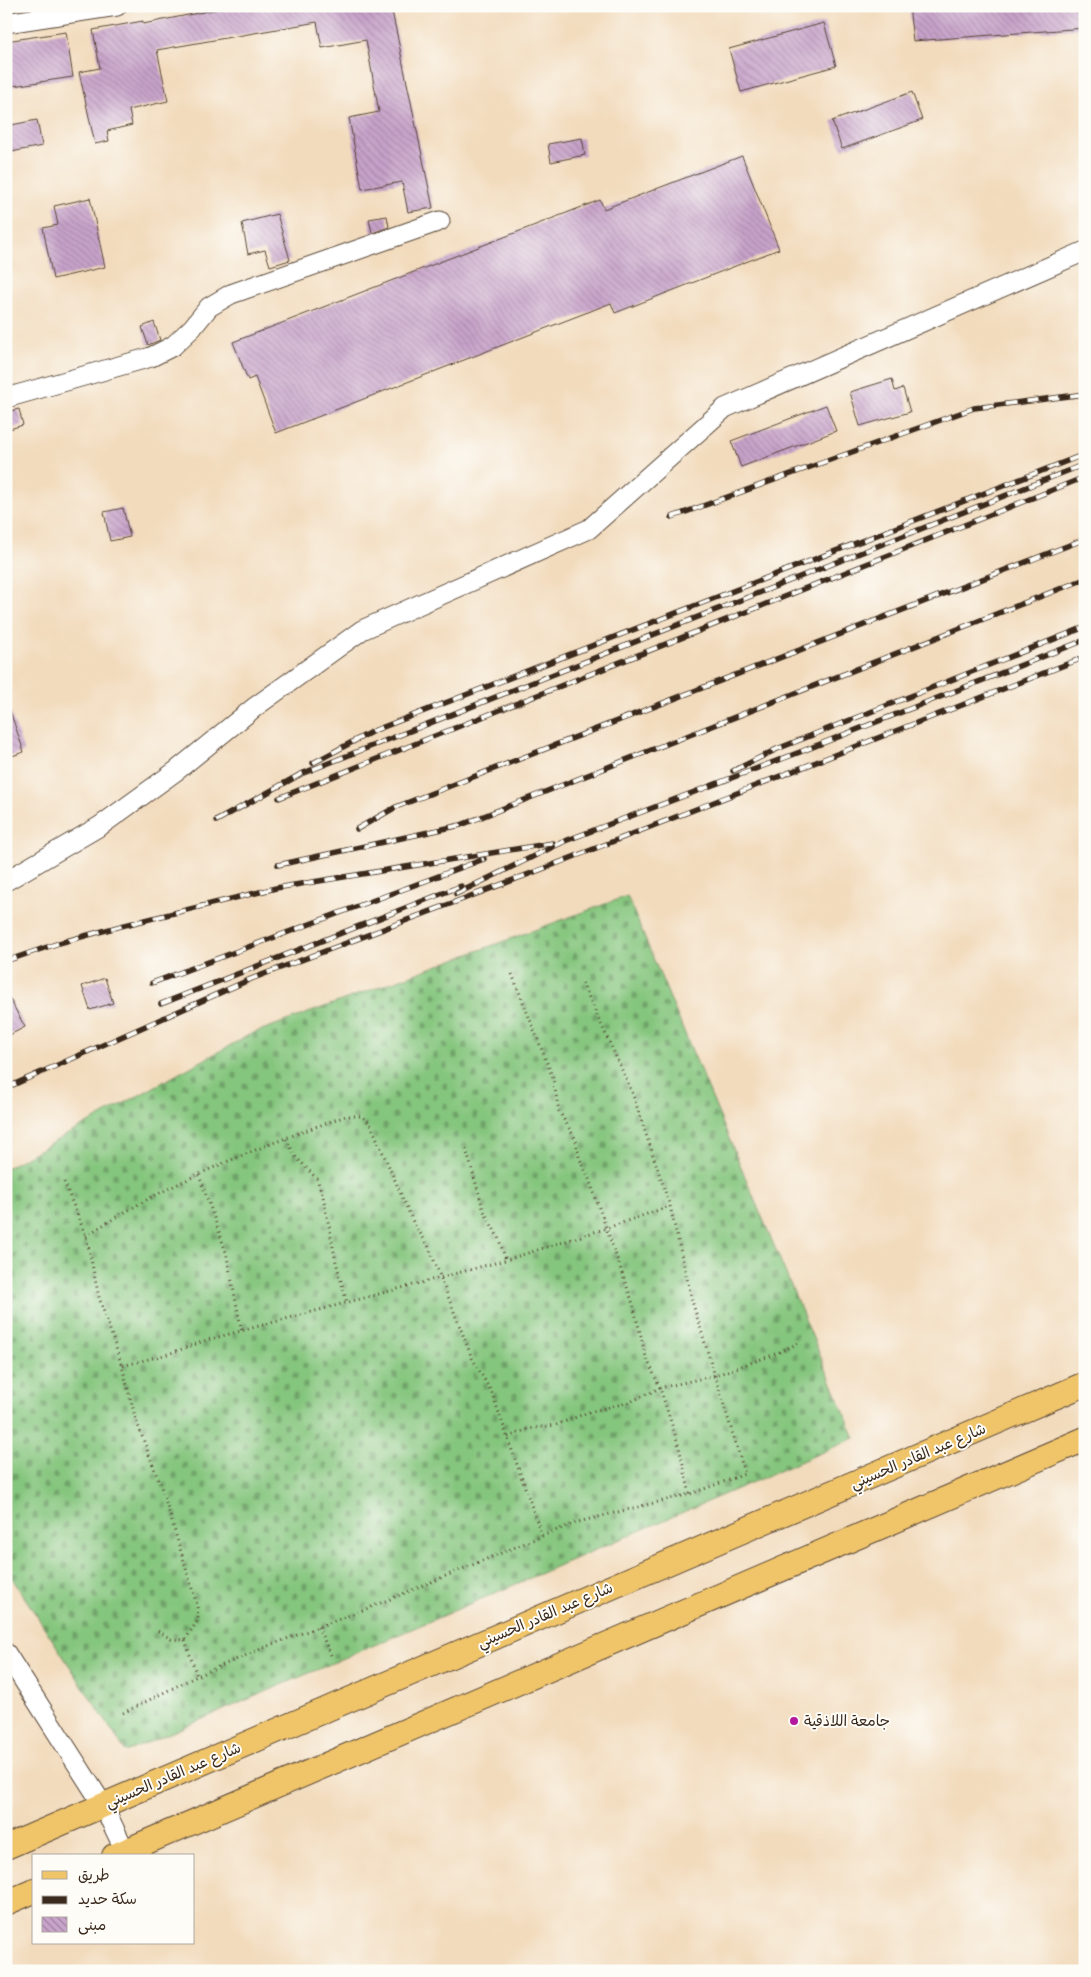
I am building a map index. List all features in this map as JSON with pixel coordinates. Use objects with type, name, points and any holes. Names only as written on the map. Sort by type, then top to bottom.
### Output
[{"type":"main road","name":"شارع عبد القادر الحسيني","points":[[6,1848],[1085,1384]]},
{"type":"main road","points":[[120,1854],[1085,1439]]},
{"type":"main road","points":[[6,1903],[32,1892]]},
{"type":"street","points":[[6,23],[117,6]]},
{"type":"street","points":[[6,398],[151,357],[173,346],[192,328],[209,307],[231,294],[440,221]]},
{"type":"street","points":[[6,882],[58,852],[114,816],[176,771],[255,707],[362,630],[589,529],[724,408],[1085,251]]},
{"type":"street","points":[[6,1654],[103,1805],[120,1854]]},
{"type":"path","points":[[512,974],[553,1078],[559,1111],[576,1140],[578,1158],[607,1228],[633,1304],[646,1358],[660,1388],[679,1446],[690,1494]]},
{"type":"path","points":[[123,1712],[197,1676],[578,1522],[690,1494],[746,1474],[734,1441],[716,1375],[693,1304],[670,1206],[632,1092],[580,980]]},
{"type":"path","points":[[86,1236],[149,1197],[246,1152],[346,1116],[362,1116],[370,1123],[414,1224],[428,1245],[472,1358],[492,1393],[527,1498],[542,1536]]},
{"type":"path","points":[[286,1139],[296,1157],[317,1179],[323,1196],[336,1262],[347,1303]]},
{"type":"path","points":[[466,1149],[484,1211],[498,1236],[506,1260]]},
{"type":"path","points":[[199,1175],[226,1252],[242,1332]]},
{"type":"path","points":[[64,1182],[86,1236],[99,1297],[122,1366],[136,1420],[163,1492],[197,1605],[198,1620],[185,1640]]},
{"type":"path","points":[[122,1366],[168,1354],[207,1340],[506,1260],[670,1206]]},
{"type":"path","points":[[508,1437],[528,1429],[556,1425],[589,1412],[630,1402],[660,1388],[716,1375],[773,1355],[801,1342]]},
{"type":"path","points":[[318,1627],[331,1655]]},
{"type":"path","points":[[158,1631],[171,1638],[185,1640]]},
{"type":"path","points":[[185,1640],[197,1676]]},
{"type":"green space","points":[[627,896],[855,1438],[126,1752],[6,1569],[6,1168],[251,1034]]},
{"type":"building","points":[[233,6],[391,6],[433,208],[408,212],[402,182],[362,189],[349,118],[379,112],[366,40],[322,48],[317,22],[157,50],[168,101],[129,110],[132,125],[107,131],[109,141],[95,144],[79,72],[100,68],[93,30],[143,21],[143,24]]},
{"type":"building","points":[[909,6],[1085,6],[1085,28],[913,41]]},
{"type":"building","points":[[824,23],[836,66],[741,92],[729,49]]},
{"type":"building","points":[[66,32],[73,77],[6,87],[6,41]]},
{"type":"building","points":[[912,92],[922,120],[842,149],[832,121]]},
{"type":"building","points":[[37,120],[42,146],[6,153],[6,126]]},
{"type":"building","points":[[582,138],[585,155],[551,162],[548,144]]},
{"type":"building","points":[[742,156],[779,249],[615,313],[611,303],[276,433],[255,377],[248,380],[233,342],[600,200],[604,209]]},
{"type":"building","points":[[90,198],[105,267],[53,279],[43,228],[58,225],[54,206]]},
{"type":"building","points":[[277,214],[290,260],[270,266],[265,250],[248,254],[242,223]]},
{"type":"building","points":[[387,216],[389,227],[372,233],[369,219]]},
{"type":"building","points":[[154,322],[160,340],[148,345],[142,327]]},
{"type":"building","points":[[892,379],[895,391],[903,388],[910,412],[860,426],[850,392]]},
{"type":"building","points":[[826,405],[836,431],[741,467],[731,441]]},
{"type":"building","points":[[19,409],[23,425],[6,430],[6,412]]},
{"type":"building","points":[[123,508],[130,537],[110,541],[104,512]]},
{"type":"building","points":[[6,708],[9,708],[24,752],[6,758]]},
{"type":"building","points":[[105,978],[113,1003],[90,1010],[82,986]]},
{"type":"building","points":[[6,992],[25,1027],[6,1037]]},
{"type":"railway","points":[[672,517],[974,408],[1085,394]]},
{"type":"railway","points":[[313,763],[373,731],[1085,454]]},
{"type":"railway","points":[[216,821],[301,774],[1085,464]]},
{"type":"railway","points":[[279,798],[1085,477]]},
{"type":"railway","points":[[357,829],[396,807],[1085,539]]},
{"type":"railway","points":[[278,865],[461,825],[1085,579]]},
{"type":"railway","points":[[733,771],[777,749],[1085,627]]},
{"type":"railway","points":[[456,894],[565,841],[800,752],[1085,640]]},
{"type":"railway","points":[[6,1088],[251,979],[545,868],[1085,657]]},
{"type":"railway","points":[[6,961],[59,943],[121,926],[276,888],[553,843]]},
{"type":"railway","points":[[152,983],[484,859]]},
{"type":"railway","points":[[161,1004],[461,886]]},
{"type":"place","name":"جامعة اللاذقية","points":[[794,1721]]}]
